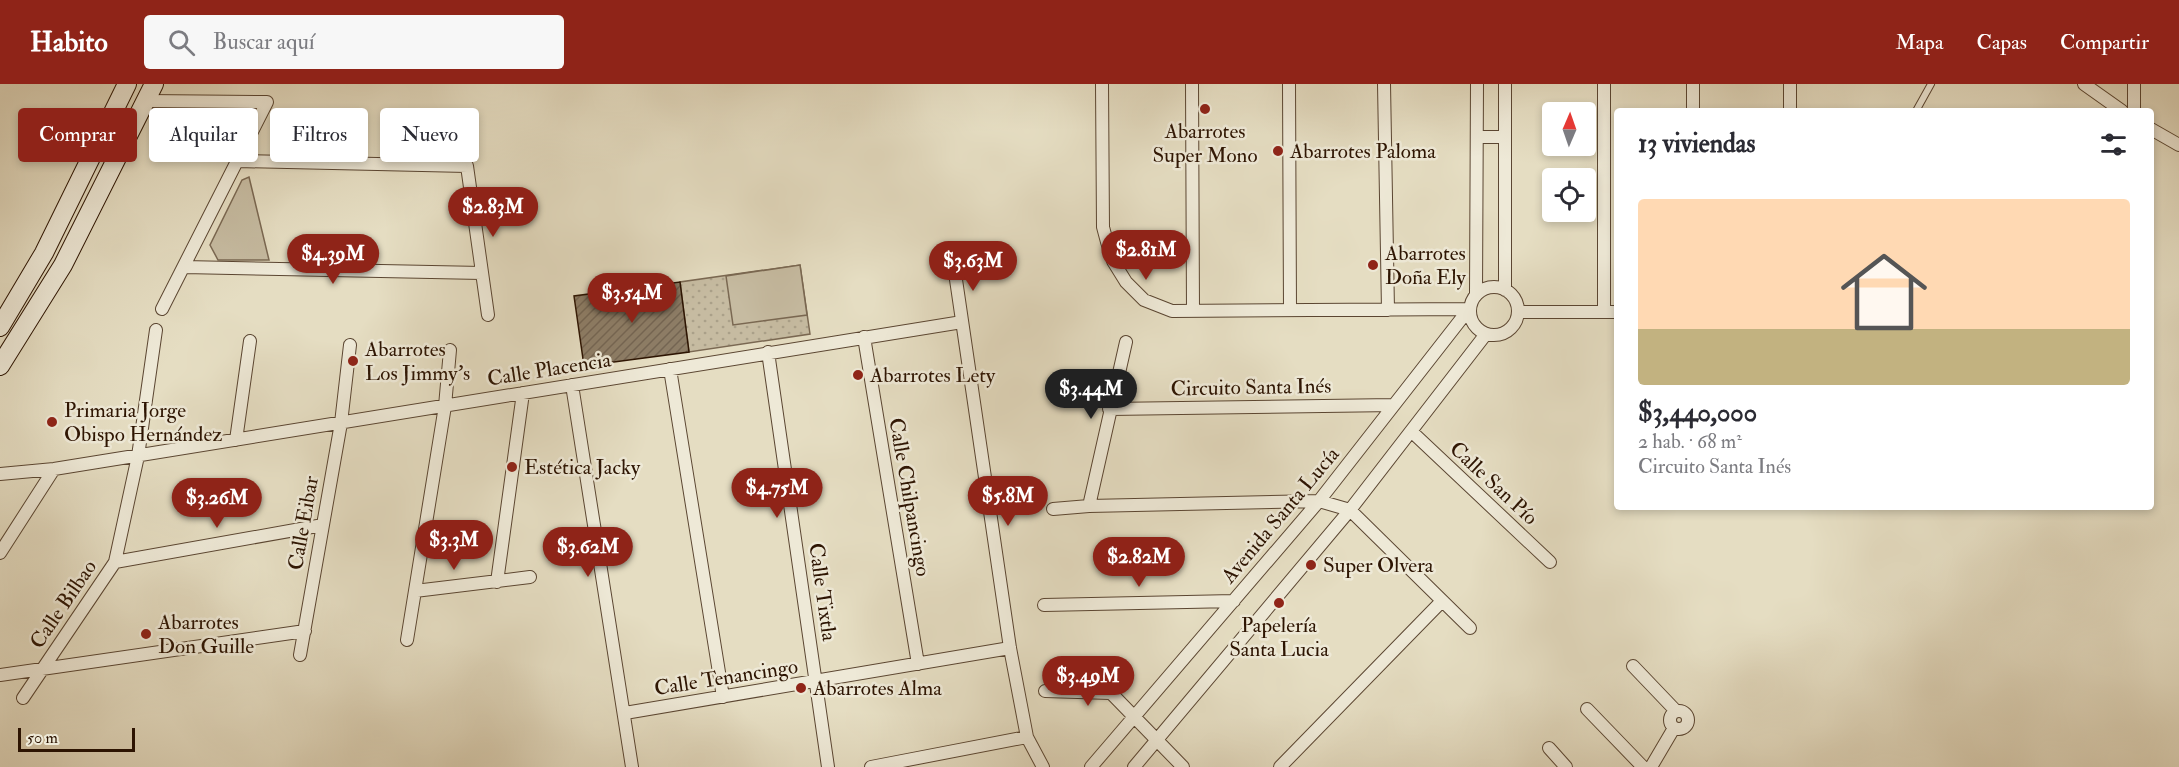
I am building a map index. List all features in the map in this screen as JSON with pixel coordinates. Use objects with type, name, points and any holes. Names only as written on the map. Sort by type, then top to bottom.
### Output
[{"type":"street","points":[[0,366],[63,265],[154,84]]},
{"type":"street","points":[[1102,84],[1103,227],[1113,261],[1126,282],[1144,300],[1172,311],[1469,309]]},
{"type":"street","points":[[1192,84],[1193,311]]},
{"type":"street","points":[[1289,84],[1290,310]]},
{"type":"street","points":[[1384,84],[1388,310]]},
{"type":"street","points":[[1476,294],[1490,287],[1505,290],[1515,299],[1519,312],[1516,323],[1508,331],[1497,335],[1486,334],[1471,321],[1469,309],[1476,294],[1477,84]]},
{"type":"street","points":[[1505,84],[1505,290]]},
{"type":"street","points":[[1519,312],[1611,312],[1604,84]]},
{"type":"street","points":[[1694,84],[1694,108]]},
{"type":"street","points":[[1790,84],[1790,108]]},
{"type":"street","points":[[2084,84],[2118,108]]},
{"type":"street","points":[[2134,84],[2134,108]]},
{"type":"street","points":[[0,327],[44,253],[125,87],[146,101],[267,102],[258,120]]},
{"type":"street","points":[[2154,131],[2179,144]]},
{"type":"street","points":[[1477,137],[1505,137]]},
{"type":"street","points":[[258,161],[468,166],[488,315]]},
{"type":"street","points":[[162,309],[237,162]]},
{"type":"street","points":[[954,266],[1010,648],[1026,737],[1043,767]]},
{"type":"street","points":[[184,267],[482,273]]},
{"type":"street","name":"Avenida Santa Lucía","points":[[1091,767],[1319,501],[1469,309]]},
{"type":"street","name":"Calle Placencia","points":[[0,474],[54,469],[138,456],[962,322]]},
{"type":"street","name":"Calle Bilbao","points":[[23,698],[115,562],[138,456],[156,330]]},
{"type":"street","points":[[1134,767],[1350,510],[1486,334]]},
{"type":"street","name":"Calle Chilpancingo","points":[[864,337],[918,664]]},
{"type":"street","points":[[236,440],[250,340]]},
{"type":"street","points":[[1089,506],[1109,409],[1126,342]]},
{"type":"street","name":"Calle Eibar","points":[[300,656],[341,423],[350,345]]},
{"type":"street","points":[[407,640],[445,406],[450,350]]},
{"type":"street","name":"Calle Tixtla","points":[[768,352],[828,767]]},
{"type":"street","points":[[670,369],[723,697]]},
{"type":"street","points":[[572,385],[632,767]]},
{"type":"street","points":[[497,582],[523,393]]},
{"type":"street","name":"Circuito Santa Inés","points":[[1109,409],[1394,405]]},
{"type":"street","name":"Calle San Pío","points":[[1411,431],[1550,562]]},
{"type":"street","points":[[0,553],[54,469]]},
{"type":"street","points":[[1053,509],[1089,506],[1319,501],[1350,510],[1470,628]]},
{"type":"street","points":[[115,562],[323,525]]},
{"type":"street","points":[[415,591],[530,577]]},
{"type":"street","points":[[1044,605],[1234,601]]},
{"type":"street","points":[[1280,767],[1442,601]]},
{"type":"street","points":[[0,675],[305,631]]},
{"type":"street","name":"Calle Tenancingo","points":[[625,713],[1010,648]]},
{"type":"street","points":[[1633,666],[1676,711],[1684,712],[1689,721],[1685,728],[1674,728],[1651,767]]},
{"type":"street","points":[[1045,691],[1111,693],[1183,767]]},
{"type":"street","points":[[1587,709],[1643,767]]},
{"type":"street","points":[[871,767],[1026,737]]},
{"type":"street","points":[[1549,748],[1566,767]]},
{"type":"lane","points":[[1918,108],[1931,84]]},
{"type":"shaded area","points":[[249,177],[269,260],[218,260],[210,245],[242,180]]},
{"type":"shaded area","points":[[800,265],[810,334],[689,352],[680,282]]},
{"type":"shaded area","points":[[800,265],[807,315],[733,325],[726,276]]},
{"type":"building","points":[[680,282],[689,352],[584,366],[574,296]]},
{"type":"place","name":"Abarrotes Super Mono","points":[[1205,109]]},
{"type":"place","name":"Abarrotes Paloma","points":[[1278,151]]},
{"type":"place","name":"Abarrotes Doña Ely","points":[[1373,265]]},
{"type":"place","name":"Abarrotes Los Jimmy's","points":[[353,361]]},
{"type":"place","name":"Abarrotes Lety","points":[[858,375]]},
{"type":"place","name":"Primaria Jorge Obispo Hernández","points":[[52,422]]},
{"type":"place","name":"Estética Jacky","points":[[512,467]]},
{"type":"place","name":"Super Olvera","points":[[1311,565]]},
{"type":"place","name":"Papelería Santa Lucia","points":[[1279,603]]},
{"type":"place","name":"Abarrotes Don Guille","points":[[146,634]]},
{"type":"place","name":"Abarrotes Alma","points":[[801,688]]}]
